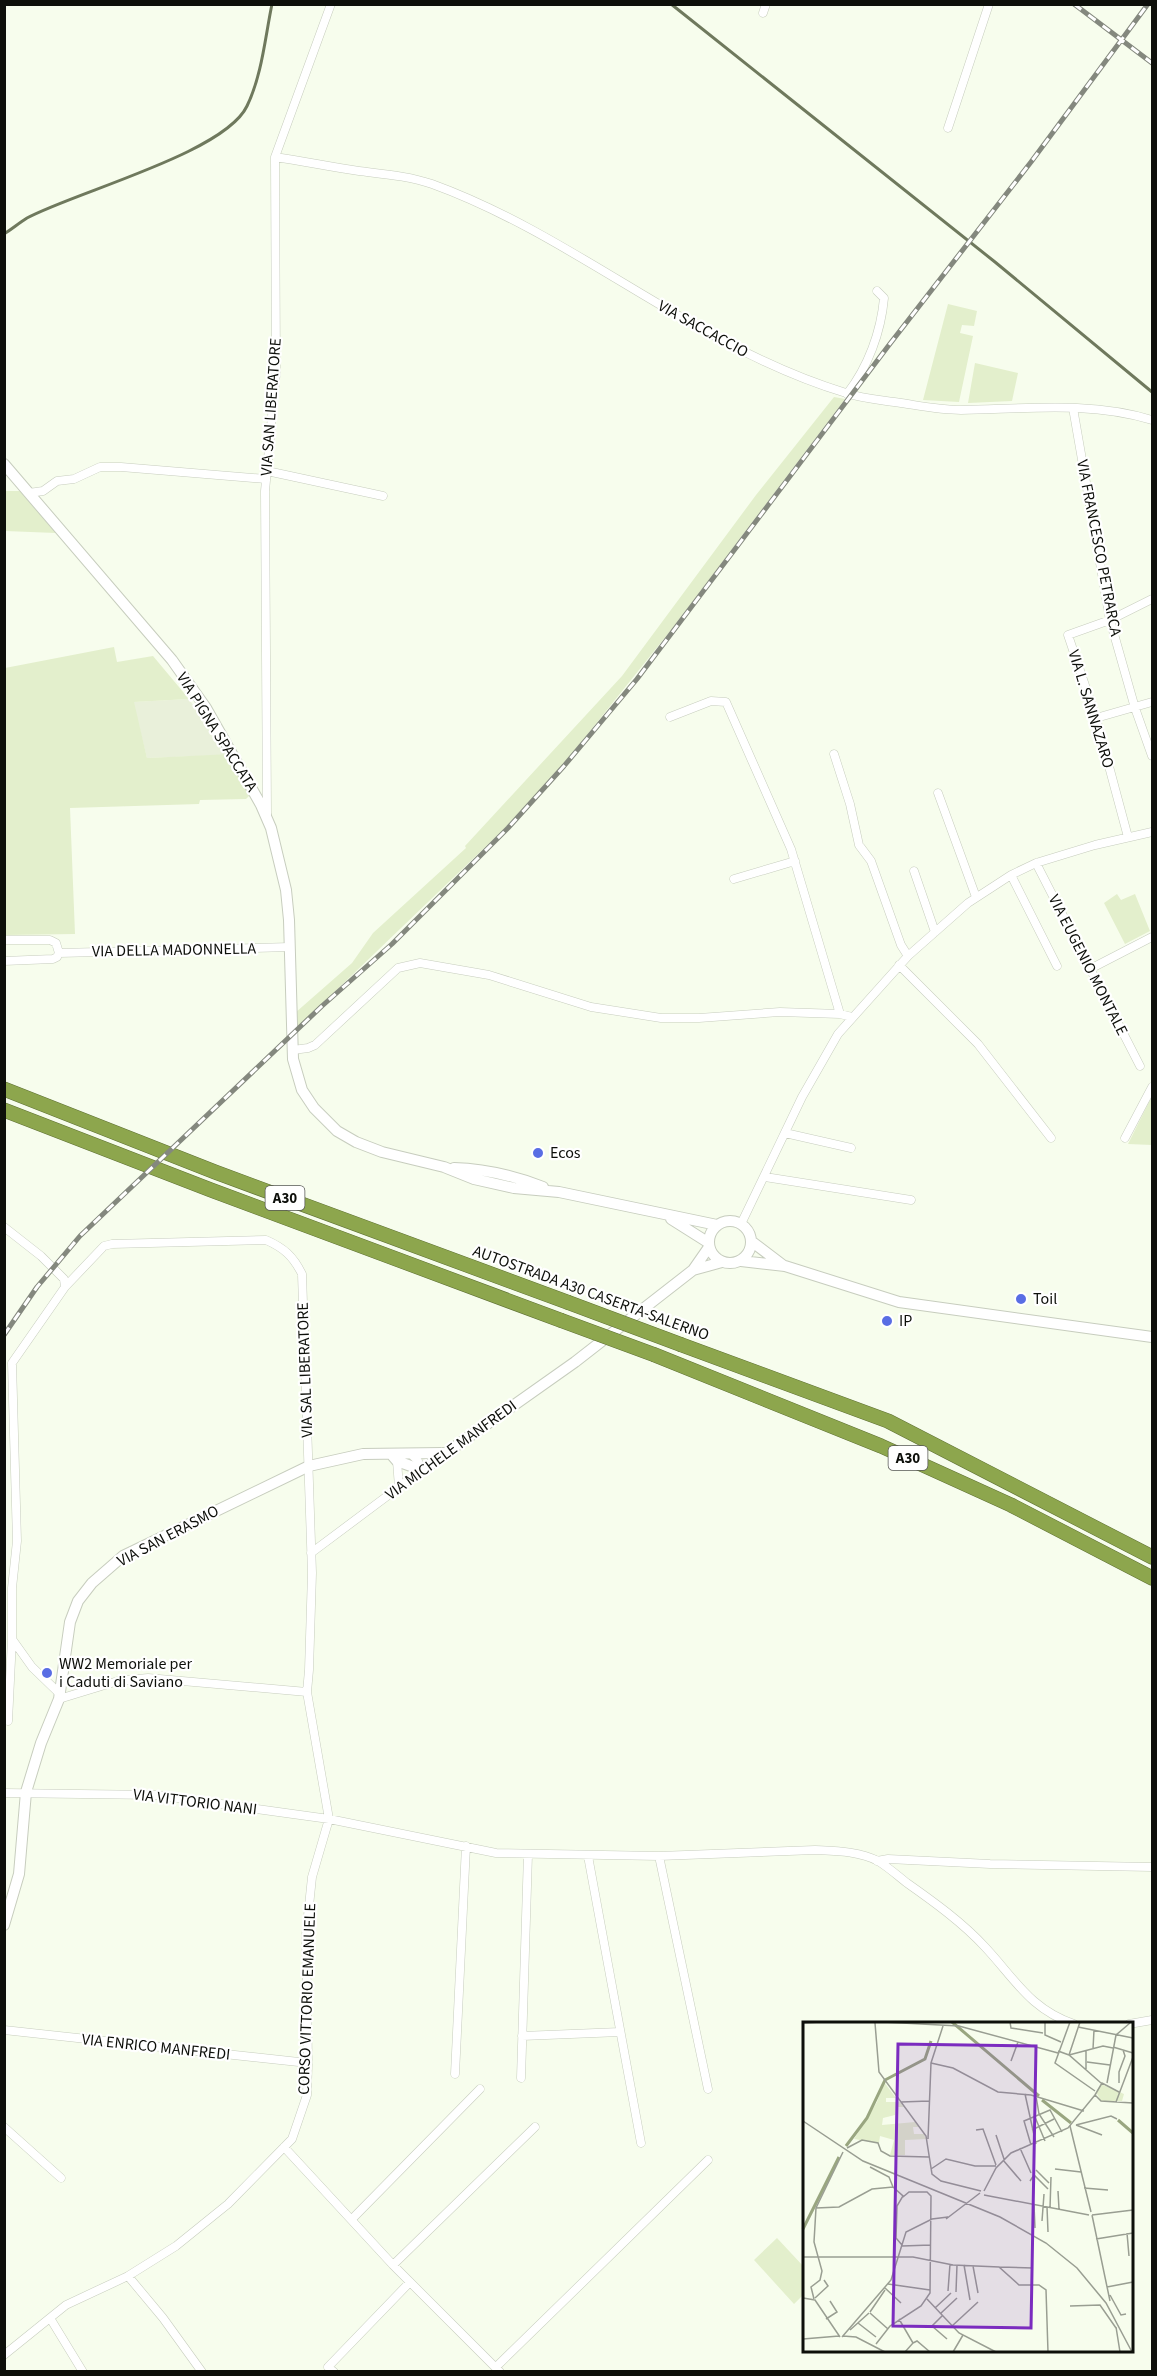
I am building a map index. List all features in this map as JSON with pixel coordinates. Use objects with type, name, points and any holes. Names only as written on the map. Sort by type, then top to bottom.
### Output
[{"type":"highway","name":"AUTOSTRADA A30 CASERTA-SALERNO","points":[[4,1089],[215,1172],[888,1421],[1152,1557]]},
{"type":"highway","name":"A30","points":[[4,1110],[211,1190],[656,1355],[892,1451],[1011,1505],[1152,1578]]},
{"type":"main road","name":"VIA PIGNA SPACCATA","points":[[4,464],[172,660],[228,743],[267,819],[280,861],[285,890],[290,947],[293,1054],[302,1090],[314,1108],[337,1131],[382,1152],[444,1167],[474,1179],[514,1188],[552,1191],[717,1226]]},
{"type":"main road","points":[[663,1215],[709,1245],[716,1259],[728,1264],[741,1261],[785,1266],[899,1302],[1152,1337]]},
{"type":"main road","points":[[693,1270],[709,1245],[713,1230],[729,1221],[741,1224],[752,1242],[785,1266]]},
{"type":"main road","points":[[741,1261],[749,1253],[752,1242]]},
{"type":"main road","points":[[693,1270],[722,1262]]},
{"type":"main road","name":"VIA MICHELE MANFREDI","points":[[422,1470],[593,1348],[693,1270]]},
{"type":"main road","name":"VIA SAN ERASMO","points":[[394,1458],[443,1453]]},
{"type":"main road","name":"VIA SAN ERASMO","points":[[4,1925],[19,1874],[26,1792],[59,1696],[70,1622],[78,1601],[92,1583],[123,1556],[309,1466],[363,1454],[394,1458],[422,1470]]},
{"type":"street","name":"VIA SAN LIBERATORE","points":[[267,819],[266,475],[276,373],[275,157],[331,4]]},
{"type":"street","points":[[948,128],[989,4]]},
{"type":"street","name":"VIA SACCACCIO","points":[[275,157],[404,177],[430,184],[468,199],[499,213],[574,254],[739,350],[789,374],[847,394],[942,409],[1073,408],[1121,412],[1152,420]]},
{"type":"street","points":[[847,394],[866,366],[877,331],[884,298],[877,291]]},
{"type":"street","name":"VIA FRANCESCO PETRARCA","points":[[1073,408],[1110,620],[1135,708],[1152,756]]},
{"type":"street","points":[[29,493],[43,491],[57,481],[74,479],[100,467],[121,467],[266,475],[383,496]]},
{"type":"street","name":"VIA L. SANNAZARO","points":[[1128,837],[1096,718],[1068,635],[1110,620],[1152,599]]},
{"type":"street","points":[[670,717],[711,701],[726,702],[779,818],[795,861],[840,1014]]},
{"type":"street","points":[[1096,718],[1152,702]]},
{"type":"street","points":[[834,754],[850,804],[859,845],[871,861],[901,945],[908,956]]},
{"type":"street","points":[[938,793],[976,897]]},
{"type":"street","points":[[741,1224],[802,1097],[837,1034],[908,956],[976,897],[1011,875],[1036,863],[1152,832]]},
{"type":"street","points":[[734,879],[795,861]]},
{"type":"street","name":"VIA EUGENIO MONTALE","points":[[1036,863],[1140,1066]]},
{"type":"street","points":[[914,871],[935,932]]},
{"type":"street","points":[[1011,875],[1057,966]]},
{"type":"street","points":[[1090,969],[1152,937]]},
{"type":"street","points":[[4,940],[50,940],[56,944],[59,953]]},
{"type":"street","name":"VIA DELLA MADONNELLA","points":[[4,961],[53,959],[59,953],[290,947]]},
{"type":"street","points":[[293,1054],[315,1045],[398,968],[420,963],[489,975],[591,1007],[661,1018],[690,1019],[780,1012],[840,1014],[852,1017]]},
{"type":"street","points":[[899,965],[978,1044],[1051,1138]]},
{"type":"street","points":[[1125,1138],[1152,1088]]},
{"type":"street","points":[[785,1133],[851,1149]]},
{"type":"street","points":[[765,1176],[911,1200]]},
{"type":"street","points":[[4,1227],[60,1273],[64,1279],[64,1287],[12,1363],[17,1541],[12,1588],[8,1721]]},
{"type":"street","name":"VIA SAL LIBERATORE","points":[[64,1287],[104,1246],[112,1244],[266,1240],[279,1246],[294,1257],[302,1274],[309,1466]]},
{"type":"street","points":[[412,1455],[422,1470]]},
{"type":"street","points":[[394,1458],[399,1487]]},
{"type":"street","name":"CORSO VITTORIO EMANUELE","points":[[284,2147],[292,2139],[307,2095],[306,1935],[312,1877],[329,1819],[307,1692],[311,1553],[309,1466]]},
{"type":"street","name":"VIA MICHELE MANFREDI","points":[[311,1553],[422,1470]]},
{"type":"street","points":[[12,1639],[32,1667],[59,1696],[118,1681],[148,1678],[307,1692]]},
{"type":"street","name":"VIA VITTORIO NANI","points":[[4,1792],[156,1795],[329,1819],[496,1853],[659,1856],[815,1850],[839,1851],[877,1861]]},
{"type":"street","points":[[455,2074],[466,1846]]},
{"type":"street","points":[[521,2078],[528,1854]]},
{"type":"street","points":[[588,1856],[641,2143]]},
{"type":"street","points":[[659,1856],[708,2089]]},
{"type":"street","points":[[877,1861],[888,1859],[1152,1868]]},
{"type":"street","points":[[877,1861],[932,1900],[984,1946],[1032,2001],[1049,2013],[1069,2022]]},
{"type":"street","points":[[1133,2023],[1152,2020]]},
{"type":"street","name":"VIA ENRICO MANFREDI","points":[[4,2030],[308,2064]]},
{"type":"street","points":[[522,2036],[620,2032]]},
{"type":"street","points":[[352,2219],[480,2089]]},
{"type":"street","points":[[4,2127],[61,2178]]},
{"type":"street","points":[[393,2265],[535,2127]]},
{"type":"street","points":[[4,2355],[66,2305],[128,2276],[176,2246],[228,2204],[284,2147],[393,2265],[498,2369],[708,2160]]},
{"type":"street","points":[[128,2276],[163,2318],[202,2372]]},
{"type":"street","points":[[334,2372],[328,2367],[410,2282]]},
{"type":"street","points":[[50,2318],[83,2372]]},
{"type":"shaded area","points":[[948,304],[977,311],[974,326],[962,325],[960,333],[973,336],[959,402],[923,400]]},
{"type":"shaded area","points":[[975,363],[1018,373],[1012,401],[968,403]]},
{"type":"shaded area","points":[[834,397],[845,399],[671,630],[570,756],[505,828],[296,1029],[295,1013],[352,963],[373,933],[466,848],[465,846],[622,676],[756,495]]},
{"type":"shaded area","points":[[5,491],[22,491],[56,533],[5,531]]},
{"type":"shaded area","points":[[114,647],[117,662],[153,656],[189,699],[134,702],[147,758],[231,754],[250,795],[246,799],[200,800],[199,804],[70,808],[75,934],[5,935],[5,668]]},
{"type":"shaded area","points":[[189,699],[225,755],[147,758],[133,702]]},
{"type":"shaded area","points":[[1117,894],[1121,900],[1135,894],[1150,931],[1125,944],[1104,903]]},
{"type":"shaded area","points":[[1152,1096],[1152,1145],[1128,1144]]},
{"type":"shaded area","points":[[777,2238],[803,2266],[803,2295],[794,2304],[754,2260]]},
{"type":"waterway","points":[[4,234],[27,218],[49,208],[180,155],[210,140],[233,123],[247,106],[256,82],[272,4]]},
{"type":"waterway","points":[[671,4],[995,262],[1152,392]]},
{"type":"railway","points":[[1074,4],[1152,63]]},
{"type":"railway","points":[[4,1335],[37,1287],[80,1236],[322,1006],[392,944],[508,828],[564,766],[637,679],[889,345],[1031,162],[1148,4]]},
{"type":"place","name":"Ecos","points":[[538,1153]]},
{"type":"place","name":"Toil","points":[[1021,1299]]},
{"type":"place","name":"IP","points":[[887,1321]]},
{"type":"place","name":"WW2 Memoriale per i Caduti di Saviano","points":[[47,1673]]}]
